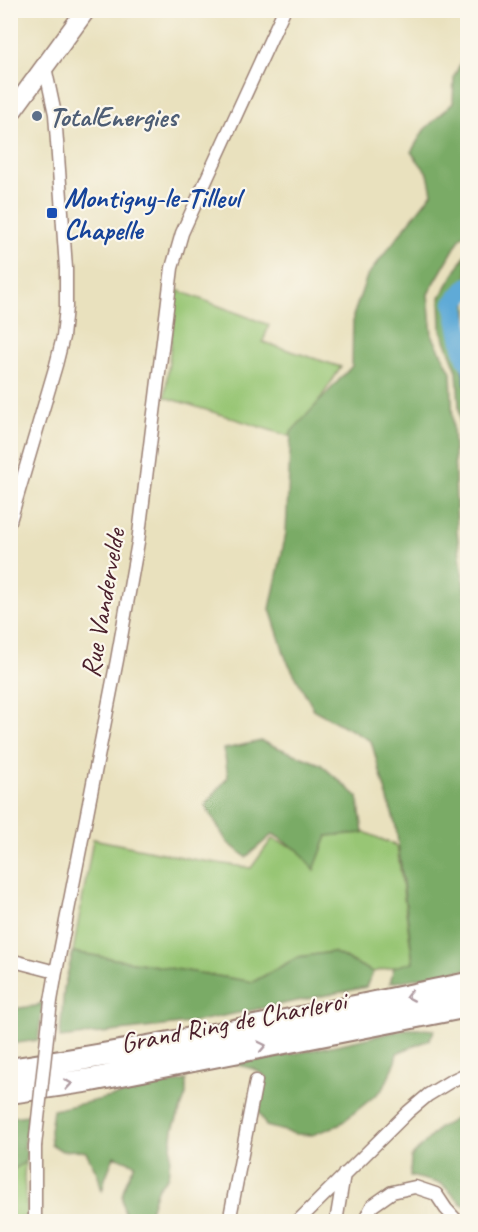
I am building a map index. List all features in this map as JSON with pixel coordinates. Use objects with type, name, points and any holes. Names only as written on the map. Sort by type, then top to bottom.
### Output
[{"type":"highway","name":"Grand Ring de Charleroi","points":[[10,1092],[91,1080],[323,1023],[468,984]]},
{"type":"highway","name":"Grand Ring de Charleroi","points":[[10,1070],[323,1023],[468,1006]]},
{"type":"main road","points":[[10,114],[86,10]]},
{"type":"street","name":"Rue Vandervelde","points":[[35,1221],[35,1146],[51,1001],[138,542],[172,268],[182,233],[284,10]]},
{"type":"street","points":[[10,521],[56,365],[63,337],[66,307],[55,114],[45,67]]},
{"type":"street","points":[[10,960],[56,972]]},
{"type":"street","points":[[297,1221],[393,1126],[428,1095],[468,1073]]},
{"type":"street","points":[[229,1221],[256,1081]]},
{"type":"street","points":[[336,1221],[344,1174]]},
{"type":"street","points":[[364,1221],[372,1206],[392,1192],[415,1187],[436,1194],[446,1215],[458,1221]]},
{"type":"green space","points":[[467,49],[467,232],[461,237],[428,294],[432,335],[451,372],[457,531],[468,618],[467,969],[390,983],[394,967],[413,962],[396,827],[371,741],[314,710],[286,659],[270,609],[286,533],[291,432],[352,366],[353,316],[367,276],[432,193],[428,174],[411,152],[424,130],[453,103],[454,77]]},
{"type":"green space","points":[[467,252],[467,543],[457,371],[441,330],[440,297]]},
{"type":"green space","points":[[177,290],[269,325],[263,342],[341,367],[295,438],[165,397]]},
{"type":"green space","points":[[261,741],[320,764],[358,797],[363,833],[327,836],[314,870],[298,850],[273,834],[246,857],[227,842],[205,805],[228,777],[224,749]]},
{"type":"green space","points":[[362,831],[397,846],[413,963],[373,972],[333,952],[298,957],[253,982],[73,952],[93,839],[197,860],[251,868],[272,839],[298,849],[314,869],[327,836]]},
{"type":"green space","points":[[73,952],[253,982],[298,957],[333,952],[373,972],[366,987],[189,1023],[60,1038],[64,987]]},
{"type":"green space","points":[[43,1002],[38,1040],[11,1044],[11,1009],[36,1006]]},
{"type":"green space","points":[[406,1029],[435,1030],[429,1040],[397,1053],[394,1066],[383,1089],[339,1125],[312,1135],[296,1134],[266,1126],[258,1111],[259,1098],[267,1077],[254,1069],[234,1064],[277,1057]]},
{"type":"green space","points":[[186,1080],[186,1095],[173,1129],[168,1177],[157,1189],[150,1211],[153,1221],[128,1221],[122,1198],[125,1185],[135,1164],[114,1156],[102,1192],[98,1175],[86,1152],[62,1151],[51,1144],[53,1110]]},
{"type":"green space","points":[[467,1112],[467,1206],[462,1204],[442,1184],[410,1176],[411,1157],[439,1128]]},
{"type":"green space","points":[[28,1115],[24,1149],[27,1151],[25,1162],[13,1170],[11,1180],[11,1117]]},
{"type":"green space","points":[[25,1162],[27,1217],[11,1220],[13,1170]]},
{"type":"water","points":[[466,328],[468,334],[467,392],[454,333]]},
{"type":"waterway","points":[[468,287],[454,303],[468,361]]},
{"type":"place","name":"TotalEnergies","points":[[37,116]]},
{"type":"place","name":"Montigny-le-Tilleul Chapelle","points":[[52,213]]}]
